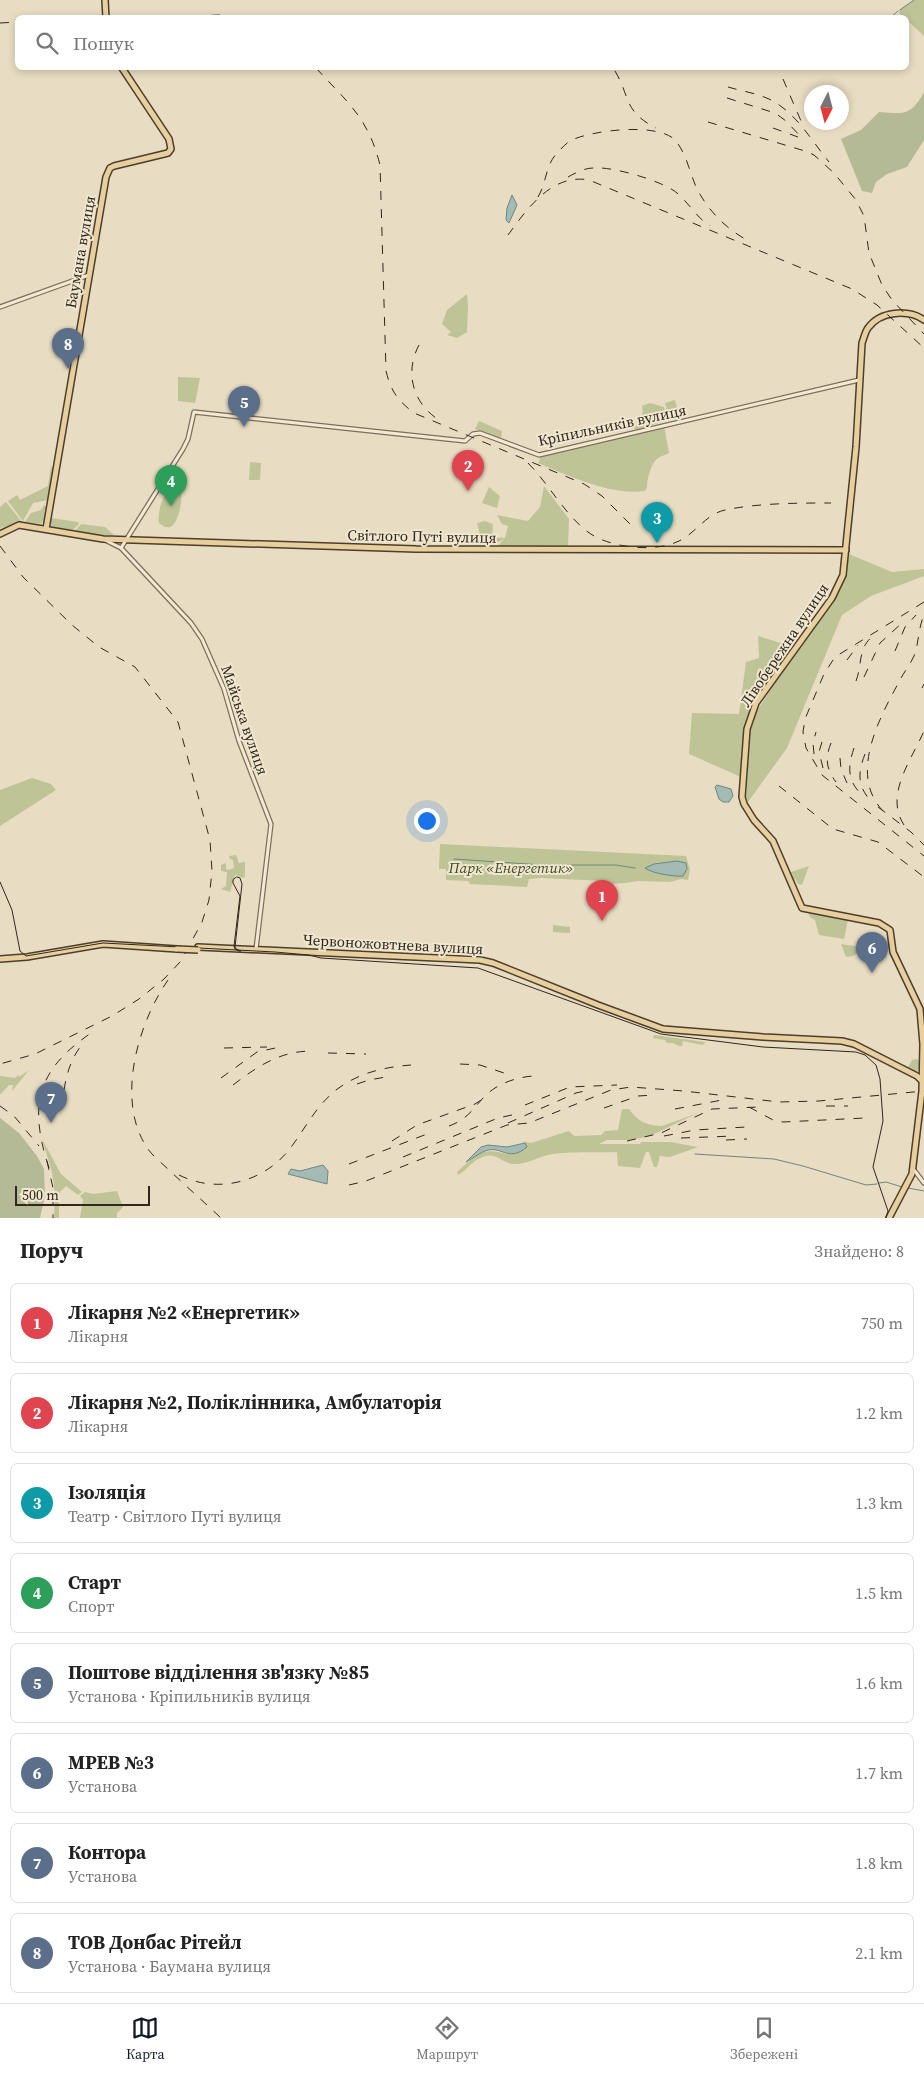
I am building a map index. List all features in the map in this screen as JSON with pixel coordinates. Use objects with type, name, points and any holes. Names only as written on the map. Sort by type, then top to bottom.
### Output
[{"type":"main road","points":[[106,0],[106,15]]},
{"type":"main road","name":"Баумана вулиця","points":[[46,530],[106,177],[110,168],[168,153],[171,149],[169,139],[123,70]]},
{"type":"main road","name":"Лівобережна вулиця","points":[[889,1218],[911,1177],[922,1082],[923,1063],[920,1009],[893,952],[890,930],[879,923],[802,908],[773,841],[749,813],[742,797],[747,729],[751,713],[773,678],[832,598],[843,576],[856,447],[862,343],[869,327],[881,318],[904,312],[924,320]]},
{"type":"main road","points":[[38,528],[48,518]]},
{"type":"main road","points":[[48,518],[49,525],[54,531]]},
{"type":"main road","name":"Світлого Путі вулиця","points":[[0,534],[19,525],[103,539],[473,551],[846,550]]},
{"type":"main road","name":"Червоножовтнева вулиця","points":[[0,959],[27,957],[103,944],[487,961],[653,1026],[763,1037],[842,1041],[854,1044],[913,1074],[922,1082]]},
{"type":"main road","points":[[913,1074],[920,1071],[923,1063]]},
{"type":"street","points":[[0,307],[88,275]]},
{"type":"street","name":"Кріпильників вулиця","points":[[126,539],[188,439],[194,412],[464,441],[473,434],[480,433],[539,456],[859,380]]},
{"type":"street","name":"Майська вулиця","points":[[103,539],[121,548],[191,623],[202,639],[224,688],[239,741],[271,824],[256,950]]},
{"type":"street","points":[[121,548],[126,539]]},
{"type":"street","points":[[912,1169],[924,1183]]},
{"type":"street","points":[[911,1177],[918,1176]]},
{"type":"green space","points":[[914,0],[924,0],[924,36],[909,22],[909,15],[901,15],[899,13],[900,9]]},
{"type":"green space","points":[[924,92],[924,140],[907,167],[887,174],[876,182],[872,193],[862,191],[841,139],[861,130],[879,112],[906,112],[915,106]]},
{"type":"green space","points":[[467,294],[467,332],[457,338],[447,335],[451,332],[442,324],[447,310]]},
{"type":"green space","points":[[178,377],[200,378],[195,403],[178,401]]},
{"type":"green space","points":[[675,400],[679,416],[669,418],[665,403]]},
{"type":"green space","points":[[650,403],[664,407],[668,420],[636,430],[634,428],[643,412],[642,406]]},
{"type":"green space","points":[[479,421],[502,431],[501,438],[475,429]]},
{"type":"green space","points":[[664,426],[669,453],[658,458],[653,464],[645,491],[632,492],[605,488],[538,463],[541,457]]},
{"type":"green space","points":[[250,462],[261,463],[260,480],[249,480]]},
{"type":"green space","points":[[51,466],[54,470],[49,500],[33,503],[23,521],[8,501],[17,495],[20,500],[48,486]]},
{"type":"green space","points":[[544,486],[569,519],[568,547],[497,547],[505,538],[508,526],[502,524],[497,515],[528,521],[540,507]]},
{"type":"green space","points":[[171,487],[180,489],[181,502],[175,522],[171,527],[165,527],[159,523],[159,514],[163,498]]},
{"type":"green space","points":[[489,487],[500,496],[497,508],[482,503]]},
{"type":"green space","points":[[6,502],[22,522],[0,528],[0,507]]},
{"type":"green space","points":[[44,505],[47,507],[46,516],[41,524],[25,522],[31,513],[41,510]]},
{"type":"green space","points":[[51,518],[78,522],[79,524],[72,531],[53,527],[51,525]]},
{"type":"green space","points":[[485,521],[493,524],[492,537],[505,538],[492,544],[478,539],[480,535],[477,523]]},
{"type":"green space","points":[[81,524],[105,527],[114,535],[96,535],[75,531]]},
{"type":"green space","points":[[849,554],[892,572],[924,569],[924,576],[871,596],[842,615],[787,748],[748,802],[746,799],[750,729],[753,717],[787,664],[836,597]]},
{"type":"green space","points":[[758,636],[794,647],[763,688],[746,722],[743,738],[741,777],[689,754],[692,713],[739,714],[746,662],[759,658]]},
{"type":"green space","points":[[32,778],[51,784],[56,790],[0,826],[0,790]]},
{"type":"green space","name":"Парк «Енергетик»","points":[[440,844],[686,856],[690,870],[688,880],[681,879],[670,882],[638,881],[610,884],[604,881],[541,878],[529,879],[527,887],[470,884],[468,881],[446,880],[446,869],[439,869]]},
{"type":"green space","points":[[236,855],[239,863],[245,862],[245,876],[243,878],[235,875],[230,892],[221,889],[226,886],[227,872],[221,871],[221,865],[226,863],[226,869],[228,870],[234,868],[233,860],[229,856]]},
{"type":"green space","points":[[809,866],[802,885],[798,884],[795,878],[795,883],[793,883],[788,873]]},
{"type":"green space","points":[[808,912],[848,920],[844,939],[819,935],[815,920],[810,917]]},
{"type":"green space","points":[[553,925],[570,927],[570,933],[553,932]]},
{"type":"green space","points":[[841,944],[862,947],[862,950],[853,956],[846,957]]},
{"type":"green space","points":[[654,1035],[705,1043],[702,1045],[683,1041],[682,1046],[679,1046],[667,1043],[665,1040],[653,1038]]},
{"type":"green space","points":[[917,1059],[920,1062],[918,1071],[914,1072],[907,1069],[912,1060]]},
{"type":"green space","points":[[29,1070],[12,1091],[13,1085],[9,1085],[0,1095],[0,1076],[15,1078]]},
{"type":"green space","points":[[622,1109],[629,1109],[643,1122],[662,1126],[698,1113],[650,1136],[631,1140],[607,1140],[599,1144],[670,1142],[698,1147],[670,1157],[660,1156],[657,1167],[654,1167],[649,1152],[646,1152],[640,1168],[618,1166],[617,1152],[555,1154],[515,1164],[508,1163],[494,1156],[486,1156],[474,1162],[458,1175],[457,1172],[478,1154],[490,1151],[506,1154],[525,1143],[522,1141],[531,1143],[569,1131],[574,1136],[601,1135],[605,1131],[618,1130]]},
{"type":"green space","points":[[0,1118],[19,1133],[37,1156],[44,1169],[45,1196],[40,1218],[0,1218]]},
{"type":"green space","points":[[42,1139],[61,1174],[82,1192],[78,1195],[66,1186],[59,1193],[59,1218],[54,1218],[55,1193],[52,1172]]},
{"type":"green space","points":[[117,1191],[123,1207],[117,1213],[117,1218],[80,1218],[83,1200],[80,1196],[85,1192],[93,1194]]},
{"type":"water","points":[[512,195],[517,205],[509,223],[506,220],[507,208]]},
{"type":"water","points":[[717,785],[731,789],[733,796],[729,802],[723,802],[719,799],[715,787]]},
{"type":"water","points":[[677,861],[686,863],[687,869],[683,876],[652,872],[645,868],[654,864]]},
{"type":"water","points":[[525,1143],[527,1147],[515,1153],[488,1150],[466,1162],[481,1147],[488,1145],[507,1147]]},
{"type":"water","points":[[323,1165],[328,1171],[327,1184],[288,1174],[291,1169],[300,1171]]},
{"type":"waterway","points":[[900,10],[914,0]]},
{"type":"waterway","points":[[893,15],[898,11]]},
{"type":"waterway","points":[[454,859],[542,865],[616,865],[635,868]]},
{"type":"waterway","points":[[695,1154],[774,1159],[866,1185],[877,1184]]},
{"type":"waterway","points":[[879,1183],[886,1182],[902,1187]]},
{"type":"waterway","points":[[908,1188],[924,1191]]},
{"type":"tram line","points":[[237,877],[240,878],[242,884],[235,947],[241,951],[235,949],[234,946],[240,896],[233,880],[237,877]]},
{"type":"tram line","points":[[0,882],[12,910],[20,951],[26,956],[103,943],[275,952],[321,958],[478,968],[661,1034],[763,1047],[856,1052],[865,1055],[876,1065],[880,1079],[883,1121],[873,1167],[888,1211],[886,1218]]},
{"type":"railway","points":[[0,23],[15,22]]},
{"type":"railway","points":[[318,70],[347,101],[363,122],[375,148],[380,165],[386,371],[396,395],[414,413],[584,484],[602,496],[632,526]]},
{"type":"railway","points":[[615,71],[633,110],[645,122],[656,128]]},
{"type":"railway","points":[[783,79],[801,121]]},
{"type":"railway","points":[[728,87],[759,95],[779,105],[795,119],[829,162]]},
{"type":"railway","points":[[727,98],[775,113],[786,121],[803,139]]},
{"type":"railway","points":[[708,122],[805,151],[814,155],[834,173],[856,200],[864,216],[869,253],[882,285],[892,300],[924,334]]},
{"type":"railway","points":[[773,128],[798,137]]},
{"type":"railway","points":[[538,197],[551,162],[558,152],[570,141],[582,136],[610,131],[656,131],[668,135],[676,141],[705,203],[723,223],[745,239]]},
{"type":"railway","points":[[568,177],[587,169],[601,168],[649,179],[677,193],[710,226]]},
{"type":"railway","points":[[508,235],[532,204],[552,187],[576,179],[589,180],[852,289],[877,305],[924,348]]},
{"type":"railway","points":[[419,345],[412,365],[413,385],[421,403],[436,418]]},
{"type":"railway","points":[[528,463],[579,525],[608,542],[632,547],[645,548],[669,545],[685,538],[712,515],[725,510],[792,503],[831,503]]},
{"type":"railway","points":[[0,546],[23,577],[72,625],[99,647],[135,667],[178,722],[210,840],[212,871],[209,900],[202,922],[181,961],[164,979],[139,999],[112,1016],[35,1054],[0,1064]]},
{"type":"railway","points":[[924,602],[835,657],[824,674],[805,719],[803,732],[806,748],[822,775],[924,856]]},
{"type":"railway","points":[[895,651],[905,627],[916,615]]},
{"type":"railway","points":[[883,811],[873,796],[868,780],[871,746],[884,711],[914,656],[924,615]]},
{"type":"railway","points":[[864,677],[880,643],[902,623]]},
{"type":"railway","points":[[856,681],[864,646],[872,637]]},
{"type":"railway","points":[[847,660],[858,645]]},
{"type":"railway","points":[[922,688],[924,684]]},
{"type":"railway","points":[[904,825],[897,802],[898,789],[907,765],[924,731]]},
{"type":"railway","points":[[814,754],[813,743],[816,732]]},
{"type":"railway","points":[[823,768],[819,752],[824,735]]},
{"type":"railway","points":[[831,743],[828,754],[828,768],[836,782]]},
{"type":"railway","points":[[854,748],[850,772],[853,783],[860,793]]},
{"type":"railway","points":[[865,754],[860,778],[863,789],[870,800]]},
{"type":"railway","points":[[840,758],[841,769],[847,783]]},
{"type":"railway","points":[[779,786],[833,829],[878,842],[924,877]]},
{"type":"railway","points":[[878,807],[911,832],[924,845]]},
{"type":"railway","points":[[168,980],[148,1017],[134,1062],[133,1106],[137,1127],[151,1153],[221,1218]]},
{"type":"railway","points":[[49,1168],[39,1125],[39,1107],[42,1090],[49,1074],[60,1059],[94,1031]]},
{"type":"railway","points":[[62,1108],[68,1072],[79,1048],[85,1041]]},
{"type":"railway","points":[[224,1048],[267,1047]]},
{"type":"railway","points":[[221,1078],[257,1052],[280,1047]]},
{"type":"railway","points":[[233,1085],[270,1061],[290,1054],[312,1051]]},
{"type":"railway","points":[[328,1053],[366,1054]]},
{"type":"railway","points":[[460,1064],[480,1065],[504,1073]]},
{"type":"railway","points":[[179,1175],[208,1184],[238,1182],[252,1177],[266,1170],[289,1150],[316,1111],[344,1084],[372,1072],[391,1067],[411,1065]]},
{"type":"railway","points":[[449,1126],[464,1118],[495,1088],[513,1080],[533,1076]]},
{"type":"railway","points":[[357,1084],[386,1077]]},
{"type":"railway","points":[[525,1105],[570,1087],[617,1085]]},
{"type":"railway","points":[[349,1185],[366,1181],[507,1125],[529,1123],[611,1090],[631,1087],[779,1102],[819,1101],[924,1091]]},
{"type":"railway","points":[[508,1123],[576,1093],[589,1090]]},
{"type":"railway","points":[[604,1108],[638,1096],[654,1095]]},
{"type":"railway","points":[[392,1141],[417,1125],[475,1104],[486,1097]]},
{"type":"railway","points":[[675,1109],[722,1100]]},
{"type":"railway","points":[[0,1106],[14,1116],[39,1146]]},
{"type":"railway","points":[[826,1106],[848,1106]]},
{"type":"railway","points":[[749,1107],[773,1120],[783,1122],[865,1118]]},
{"type":"railway","points":[[627,1141],[661,1133],[712,1109],[759,1107]]},
{"type":"railway","points":[[403,1157],[498,1118],[512,1115]]},
{"type":"railway","points":[[664,1136],[695,1130],[746,1127]]},
{"type":"railway","points":[[349,1164],[427,1134]]},
{"type":"railway","points":[[681,1138],[734,1136]]},
{"type":"railway","points":[[726,1140],[747,1139]]},
{"type":"railway","points":[[47,1161],[53,1188],[53,1218]]},
{"type":"place","name":"ТОВ Донбас Рітейл","points":[[68,369]]},
{"type":"place","name":"Поштове відділення зв'язку №85","points":[[244,427]]},
{"type":"place","name":"Лікарня №2, Поліклінника, Амбулаторія","points":[[468,491]]},
{"type":"place","name":"Старт","points":[[171,506]]},
{"type":"place","name":"Ізоляція","points":[[657,543]]},
{"type":"place","name":"Лікарня №2 «Енергетик»","points":[[602,921]]},
{"type":"place","name":"МРЕВ №3","points":[[872,973]]},
{"type":"place","name":"Контора","points":[[51,1123]]}]
